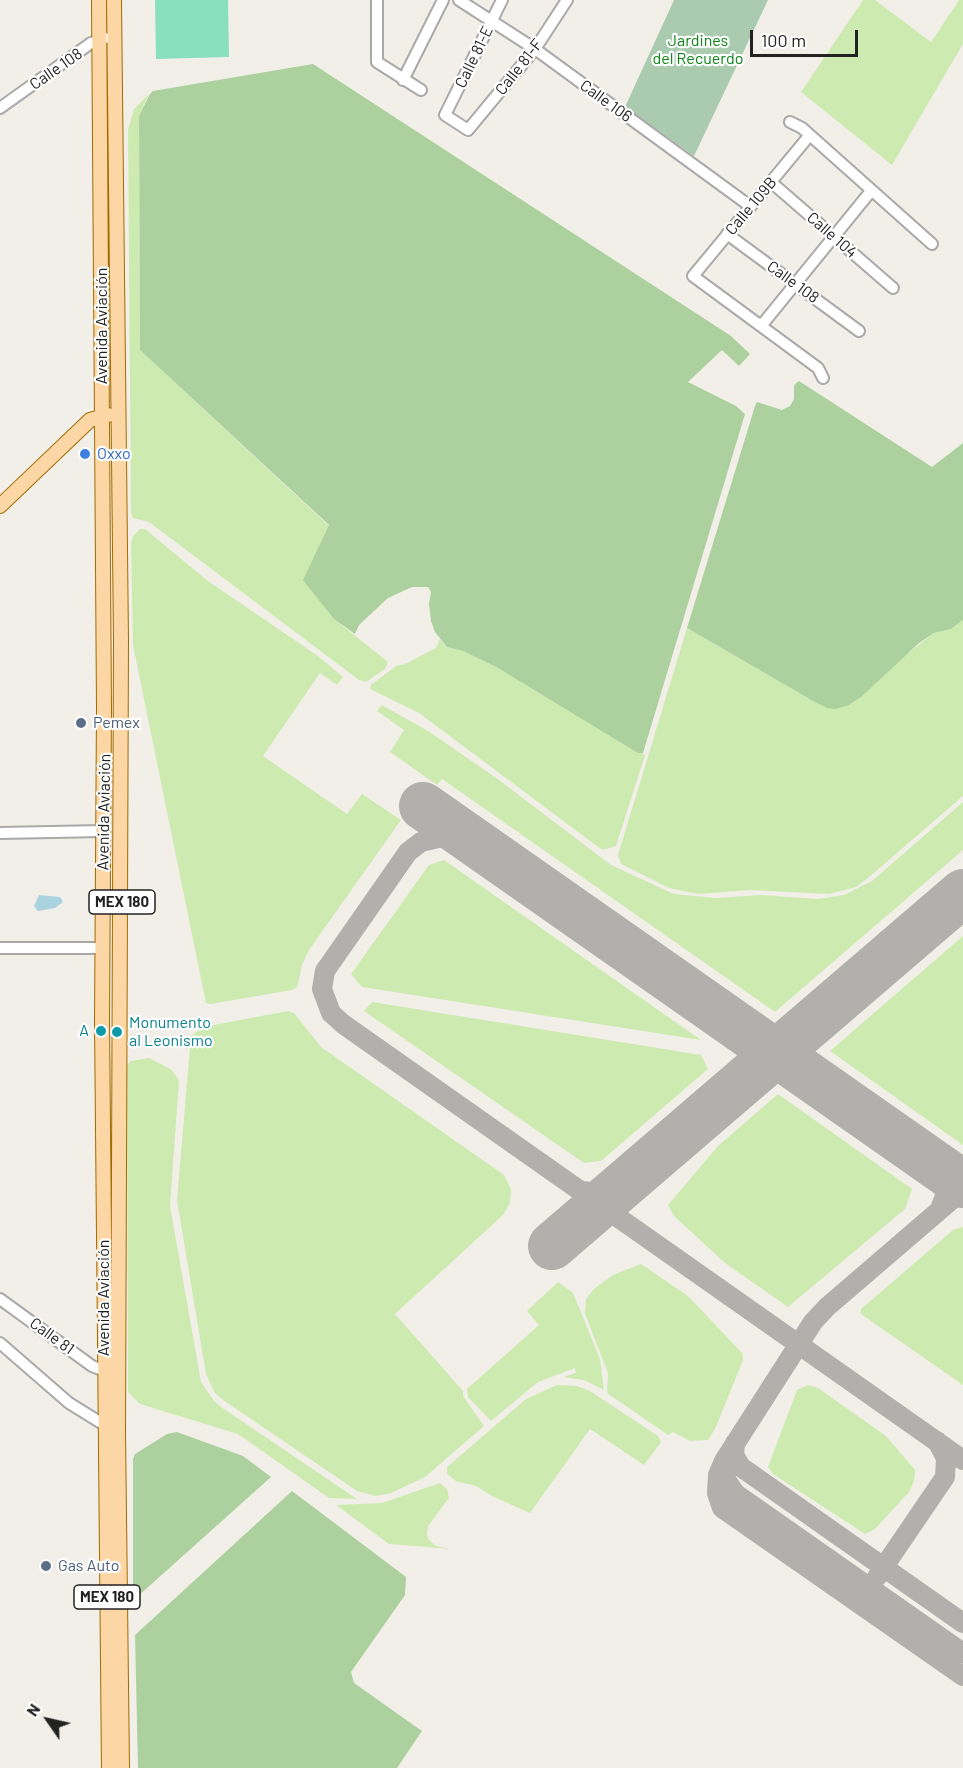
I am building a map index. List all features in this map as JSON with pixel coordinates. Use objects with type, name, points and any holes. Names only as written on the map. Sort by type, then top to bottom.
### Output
[{"type":"main road","name":"Avenida Aviación","points":[[99,0],[105,1371],[112,1406]]},
{"type":"main road","name":"Avenida Aviación","points":[[109,1768],[112,1406],[122,1022],[114,0]]},
{"type":"main road","points":[[0,506],[90,420],[101,415],[119,414]]},
{"type":"main road","name":"Avenida Aviación","points":[[112,1429],[122,1768]]},
{"type":"street","points":[[377,0],[377,62],[421,90]]},
{"type":"street","points":[[403,80],[443,0]]},
{"type":"street","name":"Calle 106","points":[[459,0],[535,49],[750,206]]},
{"type":"street","name":"Calle 81-E","points":[[468,130],[445,115],[502,0]]},
{"type":"street","name":"Calle 81-F","points":[[468,130],[535,49],[567,0]]},
{"type":"street","name":"Calle 108","points":[[0,108],[99,38],[114,37]]},
{"type":"street","points":[[790,122],[932,244]]},
{"type":"street","name":"Calle 109B","points":[[761,326],[693,276],[809,136]]},
{"type":"street","name":"Calle 104","points":[[771,182],[893,288]]},
{"type":"street","points":[[823,378],[818,368],[761,326],[872,191]]},
{"type":"street","name":"Calle 108","points":[[727,234],[859,331]]},
{"type":"street","points":[[0,833],[104,831]]},
{"type":"street","points":[[0,948],[103,948]]},
{"type":"street","name":"Calle 81","points":[[0,1299],[93,1366],[105,1371]]},
{"type":"street","points":[[0,1343],[69,1403],[112,1429]]},
{"type":"street","points":[[54,1388],[91,1410],[112,1406]]},
{"type":"green space","points":[[155,0],[228,0],[229,57],[156,59]]},
{"type":"green space","name":"Jardines del Recuerdo","points":[[674,0],[768,0],[694,156],[625,107]]},
{"type":"green space","points":[[863,0],[875,0],[931,42],[959,0],[963,0],[963,44],[892,165],[801,92]]},
{"type":"green space","points":[[313,64],[731,336],[750,354],[739,366],[722,350],[688,382],[736,406],[745,414],[643,753],[638,753],[498,668],[463,651],[447,647],[435,632],[431,621],[429,604],[431,592],[428,587],[412,587],[388,598],[359,625],[355,634],[334,619],[303,580],[329,525],[140,350],[139,116],[150,94],[153,91]]},
{"type":"green space","points":[[149,94],[139,116],[140,350],[329,526],[334,619],[388,662],[385,669],[366,682],[359,680],[149,522],[133,518],[131,513],[128,130],[134,109]]},
{"type":"green space","points":[[799,381],[932,467],[963,443],[963,620],[951,629],[934,633],[919,643],[861,697],[847,706],[835,709],[813,701],[687,628],[755,406],[757,402],[782,410],[790,406],[794,399],[794,385]]},
{"type":"green space","points":[[140,529],[145,529],[208,581],[318,656],[343,677],[337,685],[320,673],[263,756],[347,814],[362,794],[401,820],[309,950],[302,965],[297,987],[292,990],[206,1003],[133,645],[131,543],[133,536]]},
{"type":"green space","points":[[963,620],[963,796],[856,887],[829,894],[750,890],[698,894],[669,888],[621,864],[618,855],[687,628],[813,701],[907,654],[934,633],[951,629]]},
{"type":"green space","points":[[440,639],[447,647],[463,651],[498,668],[645,755],[616,846],[603,850],[419,713],[370,689],[371,685],[396,666],[405,664],[436,648]]},
{"type":"green space","points":[[382,705],[428,731],[495,777],[611,865],[674,894],[716,898],[761,895],[818,899],[844,895],[872,881],[963,802],[963,850],[775,1012],[442,779],[437,785],[390,752],[404,730],[377,711]]},
{"type":"green space","points":[[444,860],[701,1040],[362,987],[351,974],[429,865]]},
{"type":"green space","points":[[963,936],[963,1145],[830,1051]]},
{"type":"green space","points":[[372,1002],[701,1055],[708,1069],[601,1161],[584,1163],[364,1011]]},
{"type":"green space","points":[[288,1011],[294,1013],[321,1047],[504,1175],[511,1189],[510,1203],[503,1215],[395,1314],[463,1391],[463,1396],[484,1426],[425,1477],[391,1493],[376,1496],[357,1491],[223,1400],[214,1392],[206,1374],[177,1200],[191,1036],[203,1027]]},
{"type":"green space","points":[[149,1058],[172,1070],[179,1081],[170,1206],[201,1382],[221,1407],[357,1499],[329,1498],[238,1434],[140,1404],[128,1392],[127,1065],[131,1061]]},
{"type":"green space","points":[[778,1094],[912,1189],[905,1209],[788,1307],[725,1263],[674,1216],[668,1205],[718,1146]]},
{"type":"green space","points":[[963,1227],[963,1385],[861,1314],[861,1309],[953,1230]]},
{"type":"green space","points":[[641,1264],[688,1296],[742,1353],[743,1360],[716,1427],[708,1440],[690,1441],[673,1432],[668,1435],[607,1393],[608,1373],[585,1314],[586,1299],[594,1289],[613,1275]]},
{"type":"green space","points":[[558,1282],[572,1292],[576,1300],[600,1359],[604,1390],[584,1380],[563,1377],[576,1373],[575,1368],[538,1382],[491,1421],[468,1397],[467,1389],[539,1325],[527,1311]]},
{"type":"green space","points":[[557,1385],[577,1386],[590,1391],[658,1436],[661,1442],[644,1465],[590,1429],[530,1513],[476,1486],[456,1481],[447,1474],[447,1467],[526,1399]]},
{"type":"green space","points":[[808,1385],[818,1388],[886,1436],[915,1470],[914,1481],[909,1492],[875,1529],[865,1534],[773,1474],[768,1467],[797,1390]]},
{"type":"green space","points":[[177,1432],[243,1456],[271,1477],[137,1597],[133,1595],[133,1459],[135,1454],[167,1434]]},
{"type":"green space","points":[[440,1483],[447,1489],[449,1498],[428,1526],[427,1534],[429,1540],[436,1546],[451,1549],[389,1544],[336,1505],[382,1503]]},
{"type":"green space","points":[[292,1491],[406,1577],[405,1595],[351,1672],[354,1683],[422,1731],[397,1768],[138,1768],[135,1635]]},
{"type":"water","points":[[39,895],[60,897],[63,902],[55,908],[38,911],[34,906]]},
{"type":"taxiway","points":[[479,845],[457,837],[443,837],[421,842],[408,852],[325,971],[322,989],[331,1013],[343,1024],[963,1460]]},
{"type":"taxiway","points":[[940,1168],[963,1173]]},
{"type":"taxiway","points":[[940,1168],[945,1175],[948,1188],[940,1209]]},
{"type":"taxiway","points":[[581,1191],[602,1193],[626,1182]]},
{"type":"taxiway","points":[[963,1190],[827,1307],[813,1322],[724,1461],[718,1475],[717,1493],[722,1508],[963,1676]]},
{"type":"taxiway","points":[[877,1577],[945,1477],[946,1458],[937,1441]]},
{"type":"taxiway","points":[[735,1443],[734,1455],[741,1467],[963,1623]]},
{"type":"taxiway","points":[[725,1464],[726,1480],[736,1494],[963,1653]]},
{"type":"runway","points":[[423,806],[963,1184]]},
{"type":"runway","points":[[552,1246],[963,893]]},
{"type":"place","name":"Oxxo","points":[[85,454]]},
{"type":"place","name":"Pemex","points":[[81,723]]},
{"type":"place","name":"A","points":[[101,1031]]},
{"type":"place","name":"Monumento al Leonismo","points":[[117,1032]]},
{"type":"place","name":"Gas Auto","points":[[46,1566]]}]
